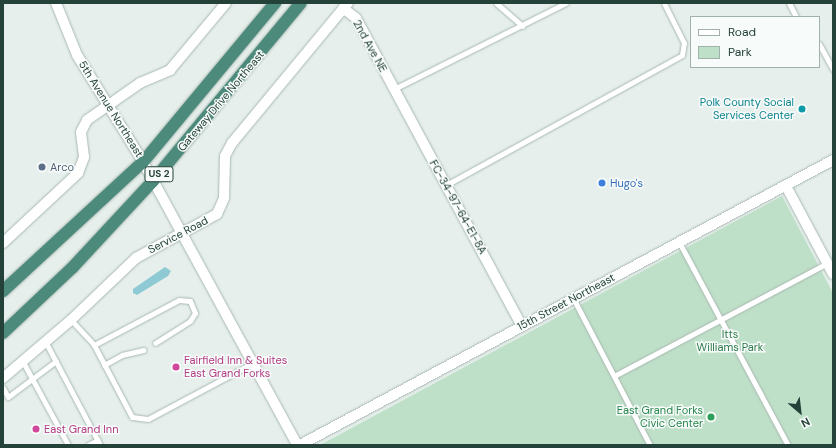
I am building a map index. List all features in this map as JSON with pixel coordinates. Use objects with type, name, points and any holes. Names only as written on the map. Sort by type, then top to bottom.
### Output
[{"type":"highway","name":"Gateway Drive Northeast","points":[[3,291],[143,162],[275,3]]},
{"type":"highway","name":"Gateway Drive Northeast","points":[[3,333],[73,267],[152,181],[301,3]]},
{"type":"street","name":"5th Avenue Northeast","points":[[56,3],[77,55],[143,162],[152,181],[183,234],[298,445]]},
{"type":"street","points":[[3,243],[78,173],[84,156],[82,128],[91,116],[140,83],[170,70],[226,3]]},
{"type":"street","name":"2nd Ave NE","points":[[345,6],[356,18],[393,88]]},
{"type":"street","name":"Service Road","points":[[3,378],[46,343],[136,258],[183,234],[217,214],[224,198],[225,162],[232,143],[345,6]]},
{"type":"street","name":"FC-34-97-64-E1-8A","points":[[393,88],[522,326]]},
{"type":"street","name":"15th Street Northeast","points":[[298,445],[833,160]]},
{"type":"street","points":[[786,186],[833,274]]},
{"type":"lane","points":[[496,3],[522,26]]},
{"type":"lane","points":[[393,88],[398,90],[566,3]]},
{"type":"lane","points":[[446,185],[682,55],[684,43],[664,3]]},
{"type":"lane","points":[[789,3],[796,16]]},
{"type":"lane","points":[[820,46],[833,69]]},
{"type":"lane","points":[[680,242],[788,445]]},
{"type":"lane","points":[[614,376],[827,263]]},
{"type":"lane","points":[[573,298],[650,445]]},
{"type":"lane","points":[[94,345],[179,300],[190,301],[195,313],[190,321],[155,343]]},
{"type":"lane","points":[[71,320],[94,345],[132,417],[148,419],[253,363]]},
{"type":"lane","points":[[46,343],[99,442],[88,445]]},
{"type":"lane","points":[[104,364],[122,355],[143,350]]},
{"type":"lane","points":[[3,388],[8,397],[56,361]]},
{"type":"lane","points":[[23,362],[68,445]]},
{"type":"green space","name":"Itts Williams Park","points":[[782,196],[833,293],[833,445],[320,445]]},
{"type":"water","points":[[165,267],[171,271],[168,276],[137,295],[133,293],[133,289]]},
{"type":"place","name":"Polk County Social Services Center","points":[[802,109]]},
{"type":"place","name":"Arco","points":[[42,167]]},
{"type":"place","name":"Hugo's","points":[[602,183]]},
{"type":"place","name":"Fairfield Inn & Suites East Grand Forks","points":[[176,367]]},
{"type":"place","name":"East Grand Forks Civic Center","points":[[711,417]]},
{"type":"place","name":"East Grand Inn","points":[[36,429]]}]
